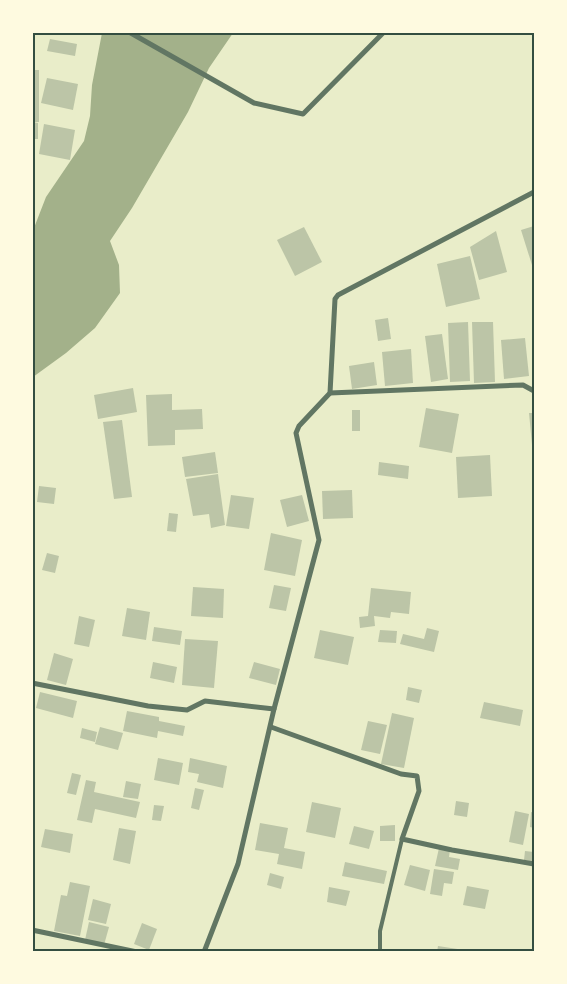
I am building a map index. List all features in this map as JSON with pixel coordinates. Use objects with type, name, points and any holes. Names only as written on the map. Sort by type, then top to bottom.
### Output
[{"type":"street","points":[[130,32],[254,102],[302,114],[384,32]]},
{"type":"street","points":[[204,952],[238,864],[274,709],[320,540],[296,433],[299,426],[330,393],[335,299],[338,295],[534,192]]},
{"type":"street","points":[[330,393],[523,385],[534,391]]},
{"type":"street","points":[[32,683],[148,706],[188,710],[205,701],[274,709]]},
{"type":"street","points":[[271,727],[401,774],[417,776],[420,791],[402,839],[452,850],[534,864]]},
{"type":"street","points":[[32,930],[137,952]]},
{"type":"lane","points":[[380,952],[380,931],[402,839]]},
{"type":"shaded area","points":[[102,33],[233,33],[209,68],[188,112],[132,208],[110,241],[119,265],[120,293],[95,328],[66,353],[33,377],[32,233],[46,197],[84,141],[90,116],[92,85]]},
{"type":"building","points":[[32,34],[35,34],[35,49],[32,49]]},
{"type":"building","points":[[50,39],[77,44],[75,56],[47,51]]},
{"type":"building","points":[[32,70],[39,70],[39,122],[32,122]]},
{"type":"building","points":[[47,78],[78,84],[73,110],[41,103]]},
{"type":"building","points":[[32,122],[38,123],[38,139],[32,139]]},
{"type":"building","points":[[44,124],[75,130],[70,160],[39,154]]},
{"type":"building","points":[[534,226],[534,264],[532,265],[521,230]]},
{"type":"building","points":[[304,227],[322,262],[295,276],[277,240]]},
{"type":"building","points":[[496,231],[507,272],[479,280],[470,247]]},
{"type":"building","points":[[470,256],[480,299],[446,307],[437,264]]},
{"type":"building","points":[[388,318],[391,339],[378,341],[375,320]]},
{"type":"building","points":[[468,322],[470,381],[450,382],[448,323]]},
{"type":"building","points":[[472,322],[493,322],[495,382],[474,383]]},
{"type":"building","points":[[442,334],[448,379],[431,382],[425,336]]},
{"type":"building","points":[[525,338],[529,376],[504,379],[501,340]]},
{"type":"building","points":[[411,349],[413,383],[385,386],[382,352]]},
{"type":"building","points":[[374,362],[377,385],[352,389],[349,366]]},
{"type":"building","points":[[133,388],[137,412],[98,419],[94,395]]},
{"type":"building","points":[[172,394],[172,410],[202,409],[203,429],[175,430],[175,445],[148,446],[146,395]]},
{"type":"building","points":[[426,408],[459,414],[452,453],[419,447]]},
{"type":"building","points":[[352,410],[360,410],[360,431],[352,431]]},
{"type":"building","points":[[529,413],[534,413],[534,445],[532,445]]},
{"type":"building","points":[[122,420],[132,497],[114,499],[103,422]]},
{"type":"building","points":[[215,452],[218,473],[185,477],[182,457]]},
{"type":"building","points":[[490,455],[492,496],[458,498],[456,457]]},
{"type":"building","points":[[379,462],[409,466],[408,479],[378,475]]},
{"type":"building","points":[[218,474],[225,525],[211,528],[209,514],[193,516],[186,479]]},
{"type":"building","points":[[39,486],[56,488],[54,504],[37,502]]},
{"type":"building","points":[[352,490],[353,518],[323,519],[322,491]]},
{"type":"building","points":[[231,495],[254,498],[249,529],[226,526]]},
{"type":"building","points":[[302,495],[309,521],[287,527],[280,500]]},
{"type":"building","points":[[169,513],[178,514],[176,532],[167,531]]},
{"type":"building","points":[[271,533],[302,540],[295,576],[264,570]]},
{"type":"building","points":[[47,553],[59,556],[55,573],[42,570]]},
{"type":"building","points":[[274,585],[291,588],[286,611],[269,608]]},
{"type":"building","points":[[193,587],[224,589],[223,618],[191,616]]},
{"type":"building","points":[[371,588],[411,592],[409,614],[391,612],[390,618],[374,616],[375,626],[360,628],[359,617],[368,616]]},
{"type":"building","points":[[127,608],[150,612],[146,640],[122,636]]},
{"type":"building","points":[[79,616],[95,620],[89,647],[74,644]]},
{"type":"building","points":[[154,627],[182,631],[180,645],[152,641]]},
{"type":"building","points":[[427,628],[439,631],[434,652],[400,644],[403,634],[424,639]]},
{"type":"building","points":[[320,630],[354,637],[348,665],[314,658]]},
{"type":"building","points":[[380,630],[397,631],[396,643],[378,642]]},
{"type":"building","points":[[185,639],[218,641],[214,688],[182,685]]},
{"type":"building","points":[[54,653],[73,659],[66,685],[47,680]]},
{"type":"building","points":[[153,662],[177,667],[174,683],[150,678]]},
{"type":"building","points":[[254,662],[280,669],[276,685],[249,678]]},
{"type":"building","points":[[408,687],[422,690],[419,703],[406,700]]},
{"type":"building","points":[[40,692],[77,701],[73,718],[36,708]]},
{"type":"building","points":[[484,702],[523,710],[520,726],[480,718]]},
{"type":"building","points":[[127,711],[159,717],[159,721],[185,726],[183,736],[158,731],[157,738],[123,731]]},
{"type":"building","points":[[392,713],[414,718],[404,768],[381,764]]},
{"type":"building","points":[[368,721],[387,725],[380,754],[361,750]]},
{"type":"building","points":[[100,727],[123,733],[118,750],[95,744]]},
{"type":"building","points":[[82,728],[97,732],[95,742],[80,738]]},
{"type":"building","points":[[158,758],[183,763],[179,785],[154,780]]},
{"type":"building","points":[[190,758],[227,766],[223,788],[197,782],[199,774],[188,772]]},
{"type":"building","points":[[72,773],[81,775],[76,795],[67,793]]},
{"type":"building","points":[[86,780],[96,782],[94,792],[140,802],[136,818],[95,809],[92,823],[77,820]]},
{"type":"building","points":[[126,781],[141,784],[138,799],[123,797]]},
{"type":"building","points":[[195,788],[204,790],[199,810],[191,808]]},
{"type":"building","points":[[456,801],[469,803],[467,817],[454,815]]},
{"type":"building","points":[[312,802],[341,808],[335,838],[306,832]]},
{"type":"building","points":[[154,805],[164,806],[161,821],[152,820]]},
{"type":"building","points":[[515,811],[529,814],[523,845],[509,842]]},
{"type":"building","points":[[531,812],[534,813],[534,828],[530,827]]},
{"type":"building","points":[[260,823],[288,828],[284,848],[305,852],[302,869],[277,864],[279,854],[255,850]]},
{"type":"building","points":[[395,825],[395,841],[380,841],[380,826]]},
{"type":"building","points":[[354,826],[374,831],[369,849],[349,844]]},
{"type":"building","points":[[119,828],[136,831],[130,864],[113,860]]},
{"type":"building","points":[[45,829],[73,834],[70,853],[41,847]]},
{"type":"building","points":[[439,848],[450,850],[449,857],[460,859],[458,870],[435,866]]},
{"type":"building","points":[[525,851],[534,852],[534,862],[524,860]]},
{"type":"building","points":[[345,862],[387,871],[384,884],[342,876]]},
{"type":"building","points":[[410,865],[430,870],[425,891],[404,885]]},
{"type":"building","points":[[434,869],[454,872],[452,884],[444,883],[442,896],[430,894]]},
{"type":"building","points":[[270,873],[284,877],[281,889],[267,885]]},
{"type":"building","points":[[70,882],[90,886],[80,936],[54,931],[61,895],[67,896]]},
{"type":"building","points":[[467,886],[489,890],[485,909],[463,905]]},
{"type":"building","points":[[329,887],[350,891],[346,906],[327,902]]},
{"type":"building","points":[[93,899],[111,904],[106,924],[88,920]]},
{"type":"building","points":[[89,922],[109,927],[104,945],[85,940]]},
{"type":"building","points":[[142,923],[157,929],[149,950],[134,944]]},
{"type":"building","points":[[438,946],[464,950],[464,952],[437,952]]}]
